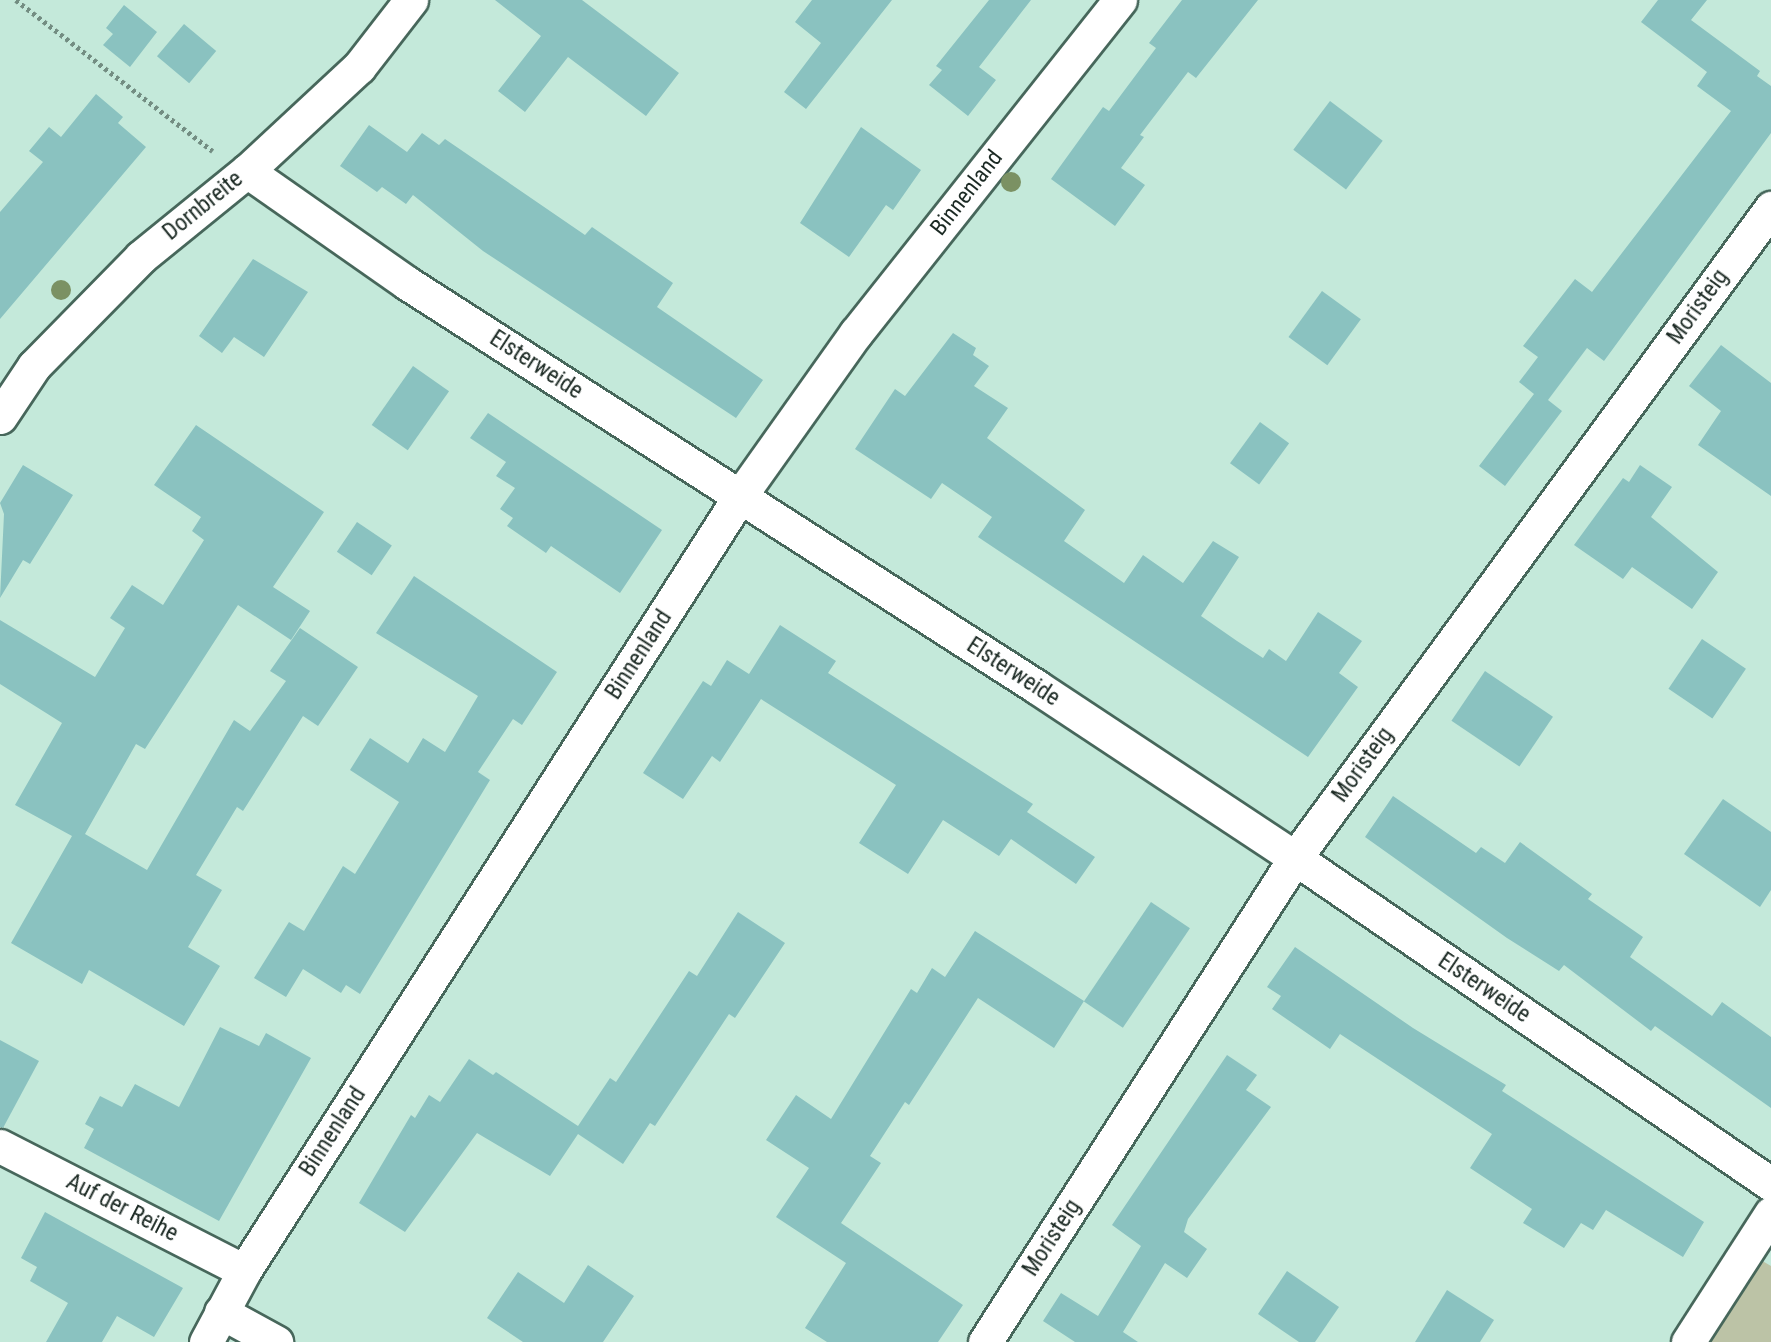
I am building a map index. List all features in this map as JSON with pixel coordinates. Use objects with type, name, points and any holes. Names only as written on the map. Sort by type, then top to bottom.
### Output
[{"type":"street","name":"Dornbreite","points":[[0,417],[34,366],[141,257],[247,171],[359,67],[411,0]]},
{"type":"street","name":"Binnenland","points":[[206,1342],[244,1271],[740,496],[856,332],[1120,0]]},
{"type":"street","name":"Elsterweide","points":[[247,171],[407,283],[740,496],[1295,858],[1771,1184]]},
{"type":"street","name":"Moristeig","points":[[985,1342],[1295,858],[1771,208]]},
{"type":"street","name":"Auf der Reihe","points":[[0,1146],[244,1271]]},
{"type":"street","points":[[1688,1342],[1771,1213]]},
{"type":"street","points":[[221,1312],[276,1342]]},
{"type":"path","points":[[16,0],[211,149],[247,171]]},
{"type":"green space","points":[[1759,1259],[1771,1266],[1771,1342],[1704,1342]]},
{"type":"building","points":[[495,0],[582,0],[679,73],[646,116],[568,57],[525,112],[498,91],[541,36]]},
{"type":"building","points":[[812,0],[892,0],[806,109],[784,92],[821,43],[795,22]]},
{"type":"building","points":[[989,0],[1031,0],[979,67],[996,80],[968,116],[929,85],[942,70],[936,66]]},
{"type":"building","points":[[1182,0],[1258,0],[1196,78],[1188,72],[1140,135],[1144,137],[1121,168],[1145,185],[1115,226],[1051,179],[1103,107],[1109,111],[1156,48],[1149,43]]},
{"type":"building","points":[[1658,0],[1707,0],[1691,20],[1760,71],[1757,76],[1771,86],[1771,133],[1604,361],[1587,348],[1548,400],[1562,411],[1505,486],[1479,466],[1534,394],[1519,382],[1538,357],[1523,346],[1575,279],[1592,292],[1731,111],[1697,86],[1707,72],[1641,22]]},
{"type":"building","points":[[124,5],[157,32],[130,67],[103,45],[113,34],[106,28]]},
{"type":"building","points":[[184,24],[216,51],[189,83],[157,56]]},
{"type":"building","points":[[96,94],[123,117],[118,123],[146,147],[0,319],[0,212],[43,162],[29,151],[49,127],[61,137]]},
{"type":"building","points":[[1330,101],[1383,141],[1346,189],[1293,150]]},
{"type":"building","points":[[369,125],[407,152],[422,133],[439,145],[445,139],[585,235],[592,227],[673,283],[657,307],[763,380],[736,418],[483,251],[413,195],[406,204],[382,187],[377,192],[340,166]]},
{"type":"building","points":[[861,127],[921,170],[893,210],[886,205],[849,257],[800,223]]},
{"type":"building","points":[[253,259],[308,292],[264,357],[234,337],[222,353],[199,336]]},
{"type":"building","points":[[1322,291],[1361,319],[1327,365],[1288,337]]},
{"type":"building","points":[[953,333],[976,348],[973,355],[989,366],[974,386],[1008,408],[987,438],[1085,510],[1064,541],[1124,583],[1143,555],[1183,583],[1213,541],[1239,557],[1201,616],[1263,658],[1269,649],[1286,661],[1318,612],[1362,641],[1339,673],[1358,687],[1308,757],[978,537],[992,517],[942,483],[931,499],[855,449],[895,389],[905,396]]},
{"type":"building","points":[[1721,345],[1771,383],[1771,496],[1698,445],[1721,411],[1689,386]]},
{"type":"building","points":[[413,366],[449,391],[408,450],[372,425]]},
{"type":"building","points":[[488,413],[662,530],[620,593],[551,546],[546,553],[507,526],[513,518],[500,509],[515,488],[496,476],[506,462],[470,438]]},
{"type":"building","points":[[1260,422],[1289,443],[1259,484],[1230,463]]},
{"type":"building","points":[[196,425],[324,512],[273,587],[310,611],[291,640],[238,605],[145,749],[136,744],[85,834],[147,870],[234,720],[250,731],[286,681],[270,671],[300,628],[358,667],[318,726],[303,716],[243,811],[237,807],[196,875],[222,890],[188,947],[220,966],[184,1026],[89,970],[82,984],[11,943],[72,836],[15,805],[62,723],[0,684],[0,620],[95,677],[125,628],[110,618],[132,585],[163,605],[204,540],[192,531],[201,517],[154,485]]},
{"type":"building","points":[[23,465],[73,495],[30,564],[23,560],[0,598],[4,514],[0,503]]},
{"type":"building","points":[[1640,465],[1672,487],[1651,517],[1718,572],[1692,609],[1632,567],[1623,579],[1574,545],[1623,478],[1629,482]]},
{"type":"building","points":[[357,522],[392,545],[372,575],[337,552]]},
{"type":"building","points":[[414,576],[557,672],[522,725],[513,719],[478,772],[490,780],[360,994],[346,985],[341,993],[303,969],[286,997],[254,978],[289,922],[304,931],[343,866],[355,874],[399,802],[350,770],[370,738],[408,763],[423,738],[445,752],[478,696],[376,633]]},
{"type":"building","points":[[780,625],[836,661],[828,673],[1033,804],[1027,812],[1095,857],[1076,884],[1011,839],[999,856],[943,820],[908,874],[859,843],[896,785],[761,699],[720,762],[712,756],[683,799],[643,773],[703,681],[711,686],[727,660],[749,674]]},
{"type":"building","points":[[1702,639],[1746,669],[1712,718],[1668,689]]},
{"type":"building","points":[[1485,671],[1553,717],[1519,767],[1451,721]]},
{"type":"building","points":[[1393,796],[1476,853],[1481,847],[1505,863],[1520,842],[1592,894],[1588,899],[1643,937],[1630,957],[1712,1016],[1722,1002],[1771,1037],[1771,1108],[1655,1026],[1651,1031],[1564,965],[1559,971],[1507,938],[1365,837]]},
{"type":"building","points":[[1723,799],[1771,832],[1771,890],[1760,907],[1684,854]]},
{"type":"building","points":[[1151,902],[1190,928],[1123,1028],[1084,1001]]},
{"type":"building","points":[[738,912],[785,943],[735,1018],[729,1014],[655,1126],[650,1123],[623,1164],[578,1134],[550,1176],[477,1133],[405,1232],[359,1203],[411,1115],[415,1118],[429,1095],[440,1102],[469,1059],[493,1075],[496,1072],[578,1126],[610,1078],[616,1082],[689,971],[697,976]]},
{"type":"building","points":[[975,931],[1084,1001],[1054,1048],[978,998],[909,1105],[905,1102],[870,1156],[881,1163],[841,1223],[963,1305],[938,1342],[827,1342],[805,1328],[846,1263],[776,1217],[809,1168],[766,1140],[796,1095],[831,1119],[911,989],[917,993],[932,968],[945,977]]},
{"type":"building","points":[[1295,947],[1413,1028],[1506,1085],[1502,1091],[1704,1222],[1683,1257],[1606,1210],[1593,1230],[1581,1223],[1564,1248],[1523,1223],[1532,1209],[1470,1168],[1492,1134],[1340,1034],[1330,1049],[1272,1009],[1281,996],[1267,987]]},
{"type":"building","points":[[220,1027],[259,1046],[266,1033],[311,1058],[219,1221],[84,1148],[94,1129],[85,1124],[100,1096],[122,1107],[135,1084],[179,1107]]},
{"type":"building","points":[[0,1040],[39,1061],[3,1128],[0,1127]]},
{"type":"building","points":[[1227,1055],[1257,1075],[1246,1090],[1271,1107],[1188,1219],[1184,1232],[1207,1249],[1187,1278],[1165,1263],[1123,1332],[1138,1342],[1075,1342],[1043,1321],[1061,1293],[1098,1316],[1141,1246],[1112,1225]]},
{"type":"building","points":[[45,1212],[183,1288],[154,1337],[117,1316],[102,1342],[46,1342],[68,1303],[30,1281],[37,1267],[21,1258]]},
{"type":"building","points":[[588,1265],[634,1296],[603,1342],[523,1342],[487,1318],[518,1272],[564,1303]]},
{"type":"building","points":[[1287,1271],[1339,1307],[1315,1342],[1299,1342],[1258,1314]]},
{"type":"building","points":[[1447,1290],[1494,1320],[1480,1342],[1415,1342]]}]
